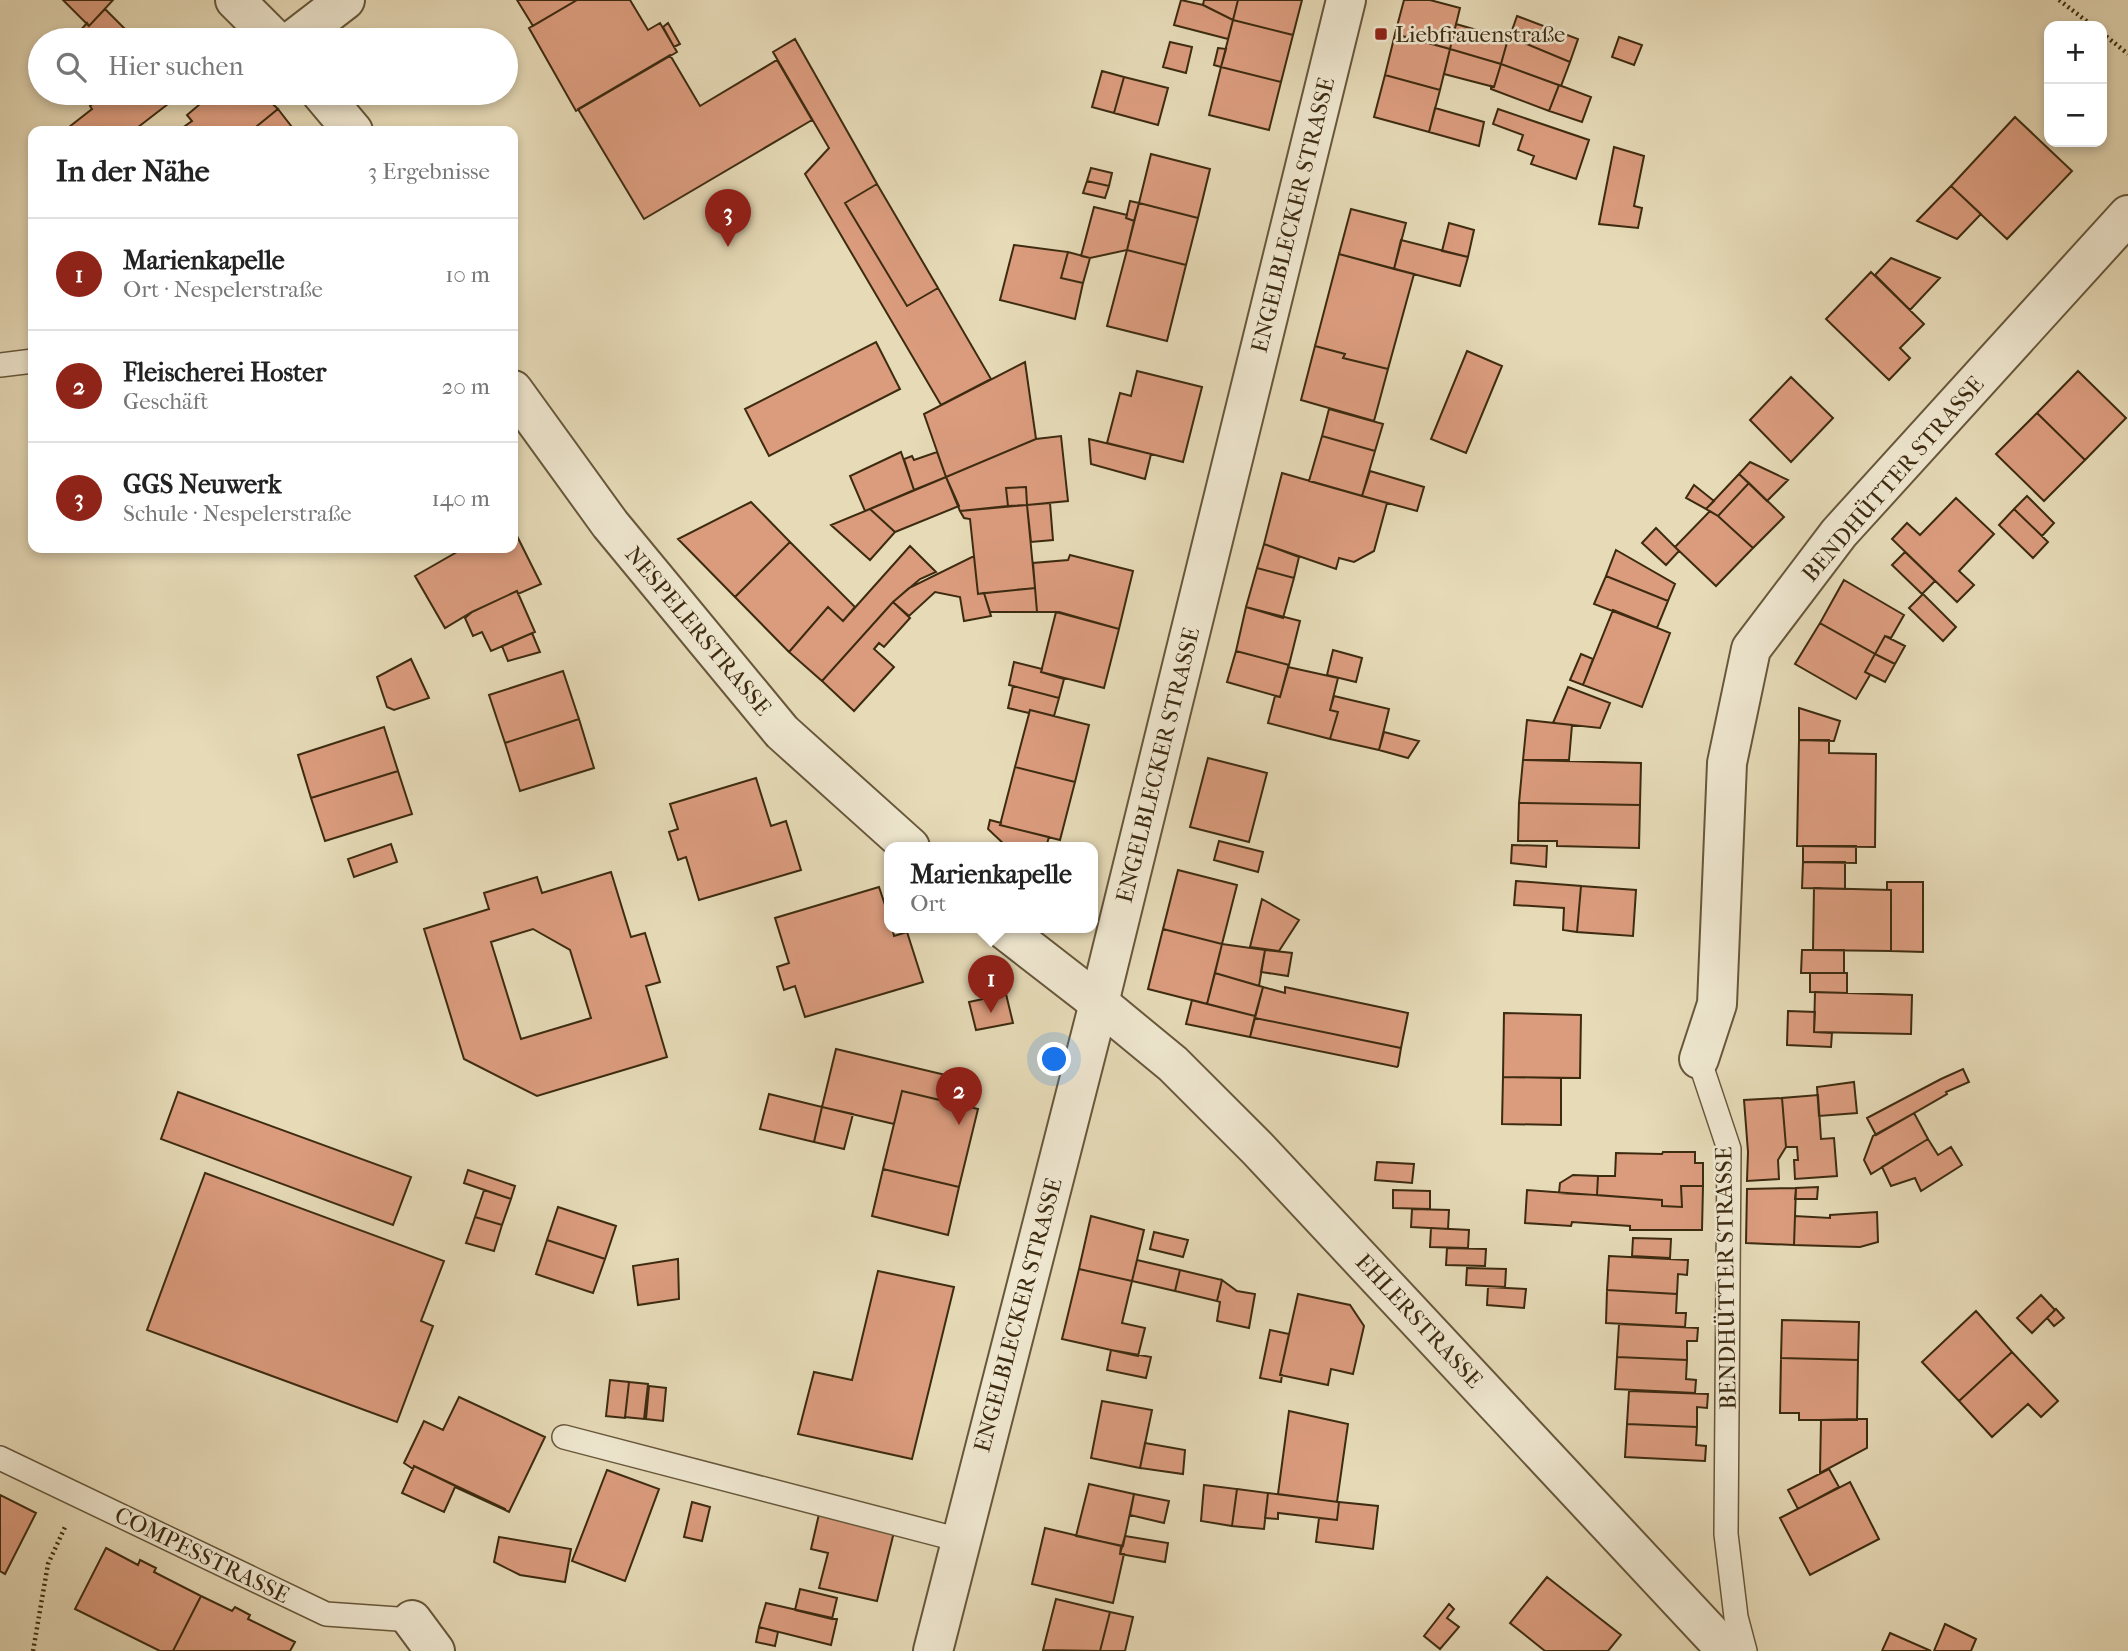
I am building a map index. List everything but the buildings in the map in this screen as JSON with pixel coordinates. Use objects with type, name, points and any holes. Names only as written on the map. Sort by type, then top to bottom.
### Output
[{"type":"street","points":[[235,0],[263,28]]},
{"type":"street","points":[[309,28],[345,0]]},
{"type":"street","name":"ENGELBLECKER STRASSE","points":[[933,1651],[1099,1003],[1346,0]]},
{"type":"street","points":[[331,105],[349,126]]},
{"type":"street","name":"BENDHÜTTER STRASSE","points":[[1699,1059],[1717,1004],[1727,763],[1751,649],[1839,533],[2128,215]]},
{"type":"street","name":"NESPELERSTRASSE","points":[[518,397],[610,524],[782,732],[904,842]]},
{"type":"street","points":[[1009,933],[1099,1003]]},
{"type":"street","name":"EHLERSTRASSE","points":[[1099,1003],[1173,1064],[1258,1150],[1727,1651]]},
{"type":"street","points":[[412,1620],[435,1651]]},
{"type":"lane","points":[[0,365],[28,362]]},
{"type":"lane","name":"BENDHÜTTER STRASSE","points":[[1699,1059],[1729,1150],[1726,1534],[1737,1617],[1745,1651]]},
{"type":"lane","points":[[564,1437],[960,1540]]},
{"type":"lane","name":"COMPESSTRASSE","points":[[0,1458],[326,1614],[412,1620]]},
{"type":"path","points":[[2059,0],[2086,21]]},
{"type":"path","points":[[2107,37],[2128,54]]},
{"type":"path","points":[[33,1651],[48,1564],[79,1497]]},
{"type":"place","name":"Liebfrauenstraße","points":[[1381,34]]},
{"type":"place","name":"GGS Neuwerk","points":[[728,247]]},
{"type":"place","name":"Marienkapelle","points":[[991,1013]]},
{"type":"place","name":"Fleischerei Hoster","points":[[959,1125]]}]
